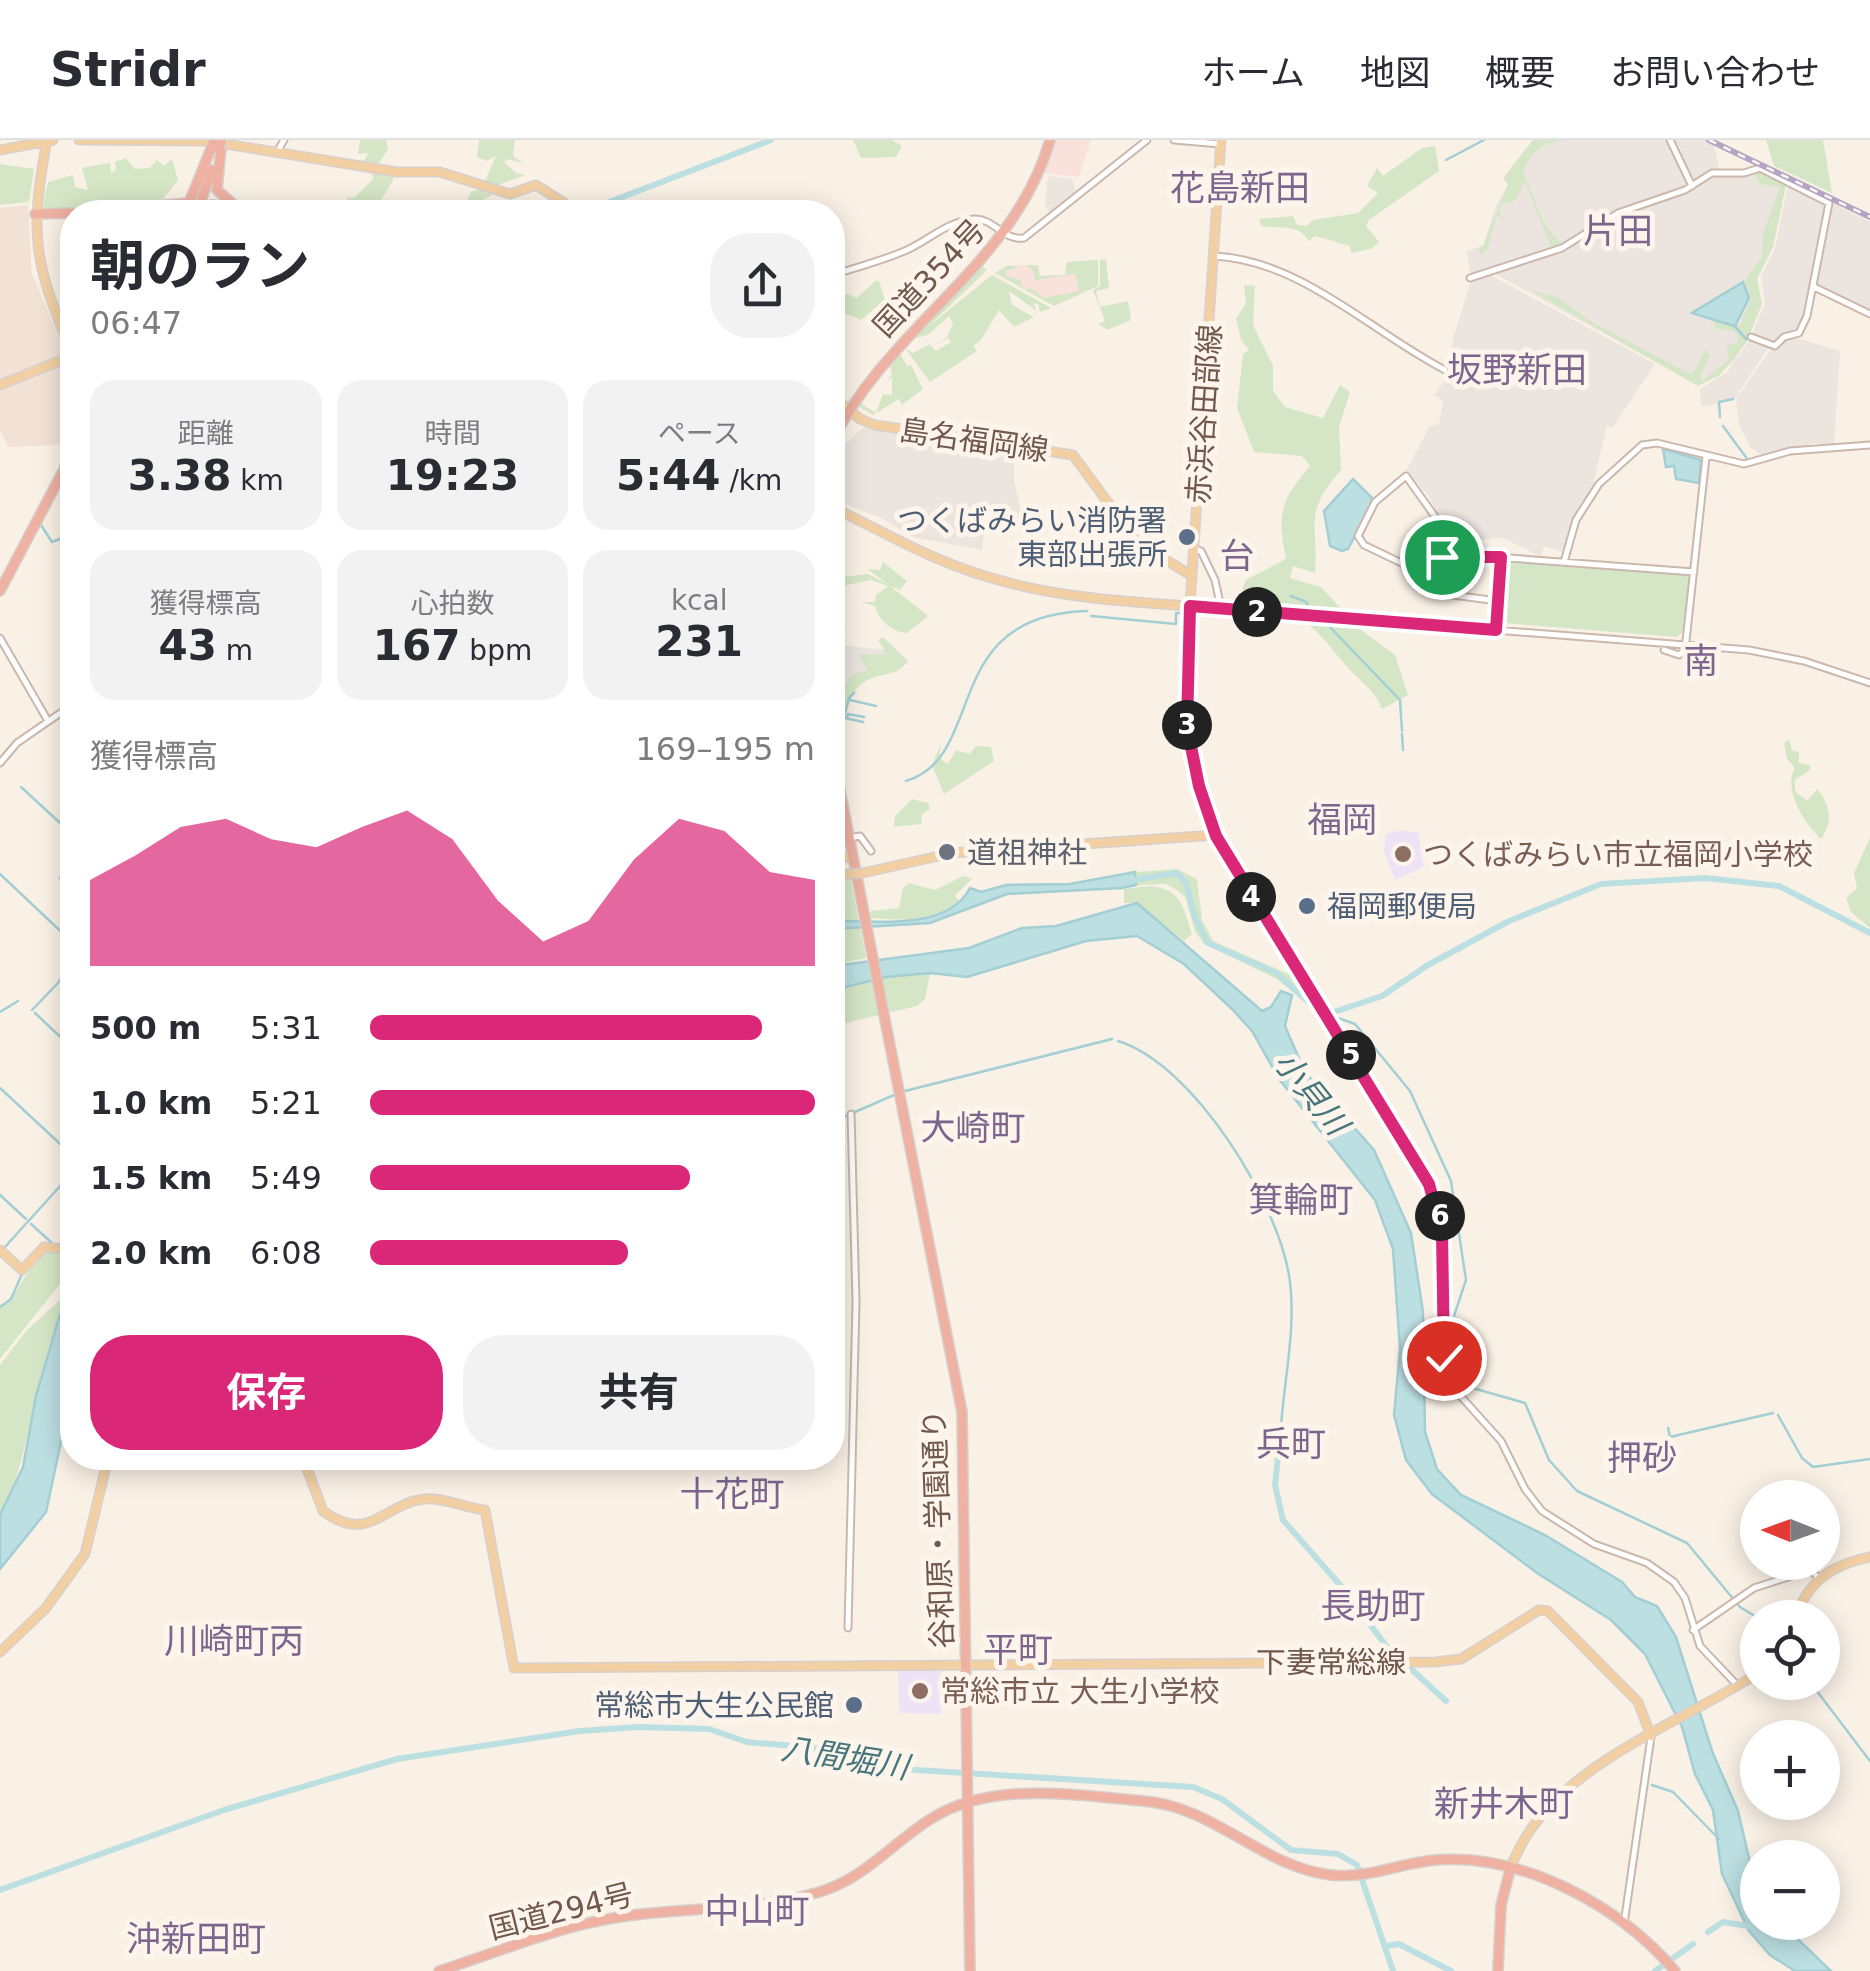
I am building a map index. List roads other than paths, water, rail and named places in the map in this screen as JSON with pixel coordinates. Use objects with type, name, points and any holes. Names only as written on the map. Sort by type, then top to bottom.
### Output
[{"type":"highway","name":"国道354号","points":[[845,414],[890,353],[1003,233],[1048,140]]},
{"type":"highway","points":[[190,200],[196,194],[218,143]]},
{"type":"highway","points":[[201,200],[218,143]]},
{"type":"highway","points":[[218,143],[217,190],[227,200]]},
{"type":"highway","points":[[37,215],[60,214]]},
{"type":"highway","name":"国道354号","points":[[845,416],[848,410]]},
{"type":"highway","points":[[47,499],[60,471]]},
{"type":"highway","points":[[0,591],[60,476]]},
{"type":"highway","points":[[0,583],[24,542]]},
{"type":"highway","name":"谷和原・学園通り","points":[[845,814],[851,856]]},
{"type":"highway","name":"谷和原・学園通り","points":[[845,829],[962,1412],[968,1971]]},
{"type":"highway","points":[[967,1804],[1021,1794],[1161,1803],[1209,1818],[1293,1865],[1324,1874],[1370,1876],[1446,1860],[1510,1872],[1564,1892],[1624,1924],[1668,1966]]},
{"type":"highway","name":"国道294号","points":[[440,1971],[603,1920],[792,1898],[827,1890],[866,1870],[926,1822],[967,1804]]},
{"type":"highway","name":"国道294号","points":[[450,1971],[604,1923],[824,1895],[868,1874],[921,1830],[967,1804]]},
{"type":"highway","points":[[1498,1971],[1502,1905],[1510,1872]]},
{"type":"main road","points":[[0,150],[50,140],[37,215],[39,263],[60,320]]},
{"type":"main road","points":[[79,140],[197,141],[397,172],[440,172],[510,194],[536,185],[559,200]]},
{"type":"main road","name":"赤浜谷田部線","points":[[1216,836],[1199,786],[1187,727],[1190,606],[1221,142]]},
{"type":"main road","points":[[37,215],[45,270],[60,309]]},
{"type":"main road","points":[[0,383],[60,358]]},
{"type":"main road","name":"島名福岡線","points":[[845,407],[874,425],[1069,454],[1137,542],[1192,576]]},
{"type":"main road","points":[[845,513],[944,561],[1004,582],[1093,599],[1190,606]]},
{"type":"main road","points":[[845,874],[952,852],[1216,836]]},
{"type":"main road","points":[[845,857],[851,856]]},
{"type":"main road","points":[[1,1250],[22,1270],[44,1247],[60,1249]]},
{"type":"main road","points":[[0,1652],[44,1609],[85,1554],[105,1470]]},
{"type":"main road","name":"下妻常総線","points":[[307,1470],[322,1510],[350,1523],[368,1524],[423,1499],[485,1510],[514,1668],[1461,1659],[1530,1612],[1548,1611],[1638,1702],[1652,1735]]},
{"type":"main road","points":[[1840,1566],[1870,1556]]},
{"type":"main road","points":[[1510,1872],[1536,1818],[1591,1774],[1740,1683]]},
{"type":"street","points":[[277,152],[284,140]]},
{"type":"street","points":[[845,271],[910,248],[945,226],[977,219],[1016,240],[1026,238],[1147,140]]},
{"type":"street","points":[[1174,140],[1221,142]]},
{"type":"street","points":[[1670,140],[1692,186]]},
{"type":"street","points":[[1470,278],[1562,248],[1618,213],[1692,186],[1712,172],[1744,173],[1760,168],[1827,200],[1813,287],[1798,334],[1784,337],[1775,346],[1751,338]]},
{"type":"street","points":[[1215,256],[1243,259],[1294,276],[1386,338],[1445,370]]},
{"type":"street","points":[[1813,287],[1870,314]]},
{"type":"street","points":[[1564,562],[1582,509],[1606,476],[1634,449],[1653,443],[1744,464],[1790,452],[1870,446]]},
{"type":"street","points":[[1664,650],[1681,655],[1685,644],[1706,457]]},
{"type":"street","points":[[1450,554],[1428,501],[1408,477],[1400,477],[1373,505],[1358,538],[1450,596],[1498,602]]},
{"type":"street","points":[[1194,549],[1200,550],[1211,571],[1221,608]]},
{"type":"street","points":[[1419,573],[1450,554],[1694,572]]},
{"type":"street","points":[[1496,630],[1501,557]]},
{"type":"street","points":[[1190,606],[1685,644],[1784,656],[1870,683]]},
{"type":"street","points":[[0,638],[48,721]]},
{"type":"street","points":[[0,763],[18,743],[60,713]]},
{"type":"street","points":[[850,838],[860,836],[871,851]]},
{"type":"street","points":[[1216,836],[1378,1106],[1425,1174],[1442,1232],[1441,1340],[1456,1392],[1502,1440],[1538,1508],[1594,1544],[1661,1572],[1682,1592],[1705,1653],[1734,1687]]},
{"type":"street","points":[[848,1628],[856,1302],[850,1114]]},
{"type":"street","points":[[1694,1630],[1734,1600],[1778,1580]]},
{"type":"street","points":[[1624,1924],[1652,1735]]},
{"type":"water","points":[[1743,282],[1749,298],[1735,326],[1747,340],[1734,326],[1692,313]]},
{"type":"water","points":[[1663,449],[1701,460],[1699,483],[1676,479],[1674,466],[1666,467]]},
{"type":"water","points":[[1353,479],[1374,500],[1348,549],[1342,551],[1330,546],[1324,511]]},
{"type":"water","points":[[1135,872],[1136,885],[1122,888],[1007,894],[930,923],[845,928],[845,921],[928,918],[959,902],[970,888],[981,892],[1006,885],[1070,884]]},
{"type":"water","name":"小貝川","points":[[1137,903],[1262,1011],[1271,1007],[1281,991],[1292,995],[1285,1026],[1305,1072],[1374,1150],[1411,1233],[1423,1312],[1425,1432],[1437,1469],[1461,1495],[1545,1535],[1622,1582],[1635,1597],[1657,1606],[1676,1637],[1712,1751],[1738,1811],[1745,1840],[1740,1840],[1740,1912],[1722,1874],[1713,1810],[1695,1774],[1682,1727],[1645,1654],[1611,1620],[1537,1573],[1432,1494],[1406,1460],[1394,1415],[1400,1349],[1393,1249],[1375,1200],[1279,1079],[1252,1031],[1233,1010],[1184,964],[1137,936],[1086,941],[967,977],[930,973],[886,977],[845,987],[845,964],[969,948],[1022,928],[1056,926]]},
{"type":"water","points":[[60,1314],[60,1446],[46,1512],[0,1569],[0,1515],[23,1467],[36,1396]]},
{"type":"water","points":[[1757,1940],[1799,1940],[1831,1971],[1795,1971],[1770,1955]]},
{"type":"waterway","points":[[614,200],[771,140]]},
{"type":"waterway","points":[[1446,160],[1484,140]]},
{"type":"waterway","points":[[1720,417],[1719,402],[1733,399]]},
{"type":"waterway","points":[[1723,426],[1748,460]]},
{"type":"waterway","points":[[41,525],[52,542],[60,539]]},
{"type":"waterway","points":[[1291,596],[1304,601]]},
{"type":"waterway","points":[[906,781],[931,767],[948,745],[986,660],[1007,636],[1040,618],[1087,611]]},
{"type":"waterway","points":[[1091,616],[1176,624],[1176,613],[1180,613]]},
{"type":"waterway","points":[[1313,621],[1327,624],[1400,700],[1402,731]]},
{"type":"waterway","points":[[845,714],[854,693]]},
{"type":"waterway","points":[[850,700],[876,706]]},
{"type":"waterway","points":[[847,718],[848,714],[864,717]]},
{"type":"waterway","points":[[845,718],[863,722]]},
{"type":"waterway","points":[[1402,734],[1403,750]]},
{"type":"waterway","points":[[21,787],[60,823]]},
{"type":"waterway","points":[[1127,881],[1177,873],[1186,883],[1195,918],[1208,943],[1276,973],[1314,1007]]},
{"type":"waterway","points":[[0,874],[60,931]]},
{"type":"waterway","points":[[1331,1013],[1382,996],[1428,965],[1509,921],[1601,884],[1705,878],[1779,886],[1870,933]]},
{"type":"waterway","points":[[32,1010],[58,983]]},
{"type":"waterway","points":[[0,1012],[18,1001]]},
{"type":"waterway","points":[[35,1013],[60,1037]]},
{"type":"waterway","points":[[1330,1015],[1355,1024],[1410,1091],[1451,1181],[1466,1280],[1449,1331],[1462,1385],[1525,1403],[1549,1460],[1577,1491],[1687,1543],[1740,1607]]},
{"type":"waterway","points":[[905,1091],[1112,1039]]},
{"type":"waterway","points":[[1118,1041],[1147,1055],[1203,1107],[1252,1178],[1270,1216],[1283,1251],[1291,1300],[1281,1427]]},
{"type":"waterway","points":[[0,1088],[60,1144]]},
{"type":"waterway","points":[[845,1116],[894,1095]]},
{"type":"waterway","points":[[4,1248],[60,1186]]},
{"type":"waterway","points":[[0,1195],[26,1219]]},
{"type":"waterway","points":[[31,1224],[52,1243]]},
{"type":"waterway","points":[[0,1307],[11,1299],[22,1274]]},
{"type":"waterway","points":[[1668,1428],[1670,1437],[1773,1413]]},
{"type":"waterway","points":[[1778,1415],[1802,1458],[1813,1467],[1870,1459]]},
{"type":"waterway","points":[[1281,1427],[1275,1485],[1283,1520],[1341,1586],[1387,1647],[1446,1701]]},
{"type":"waterway","points":[[1824,1700],[1870,1761]]},
{"type":"waterway","name":"八間堀川","points":[[0,1890],[224,1810],[397,1759],[580,1731],[638,1727],[709,1729],[747,1742],[829,1749],[900,1769],[1193,1787],[1222,1799],[1291,1850],[1338,1854],[1357,1865],[1393,1971]]},
{"type":"waterway","points":[[1652,1785],[1673,1792],[1719,1839]]},
{"type":"waterway","name":"八間堀川","points":[[1708,1932],[1723,1922],[1740,1925]]},
{"type":"waterway","name":"八間堀川","points":[[1386,1946],[1399,1944],[1451,1971]]},
{"type":"waterway","name":"八間堀川","points":[[1655,1971],[1693,1944]]},
{"type":"railway","points":[[1709,140],[1870,217]]},
{"type":"place","name":"つくばみらい消防署 東部出張所","points":[[1187,537]]},
{"type":"place","name":"道祖神社","points":[[947,852]]},
{"type":"place","name":"つくばみらい市立福岡小学校","points":[[1403,854]]},
{"type":"place","name":"福岡郵便局","points":[[1307,906]]},
{"type":"place","name":"常総市立 大生小学校","points":[[920,1691]]},
{"type":"place","name":"常総市大生公民館","points":[[854,1705]]},
{"type":"district","name":"花島新田","points":[[1240,188]]},
{"type":"district","name":"片田","points":[[1618,231]]},
{"type":"district","name":"坂野新田","points":[[1517,370]]},
{"type":"district","name":"台","points":[[1237,556]]},
{"type":"district","name":"南","points":[[1701,661]]},
{"type":"district","name":"福岡","points":[[1342,820]]},
{"type":"district","name":"大崎町","points":[[973,1128]]},
{"type":"district","name":"箕輪町","points":[[1301,1200]]},
{"type":"district","name":"兵町","points":[[1291,1444]]},
{"type":"district","name":"押砂","points":[[1642,1458]]},
{"type":"district","name":"十花町","points":[[732,1494]]},
{"type":"district","name":"長助町","points":[[1373,1606]]},
{"type":"district","name":"川崎町丙","points":[[234,1641]]},
{"type":"district","name":"平町","points":[[1018,1650]]},
{"type":"district","name":"新井木町","points":[[1504,1804]]},
{"type":"district","name":"中山町","points":[[757,1911]]},
{"type":"district","name":"沖新田町","points":[[196,1939]]}]
